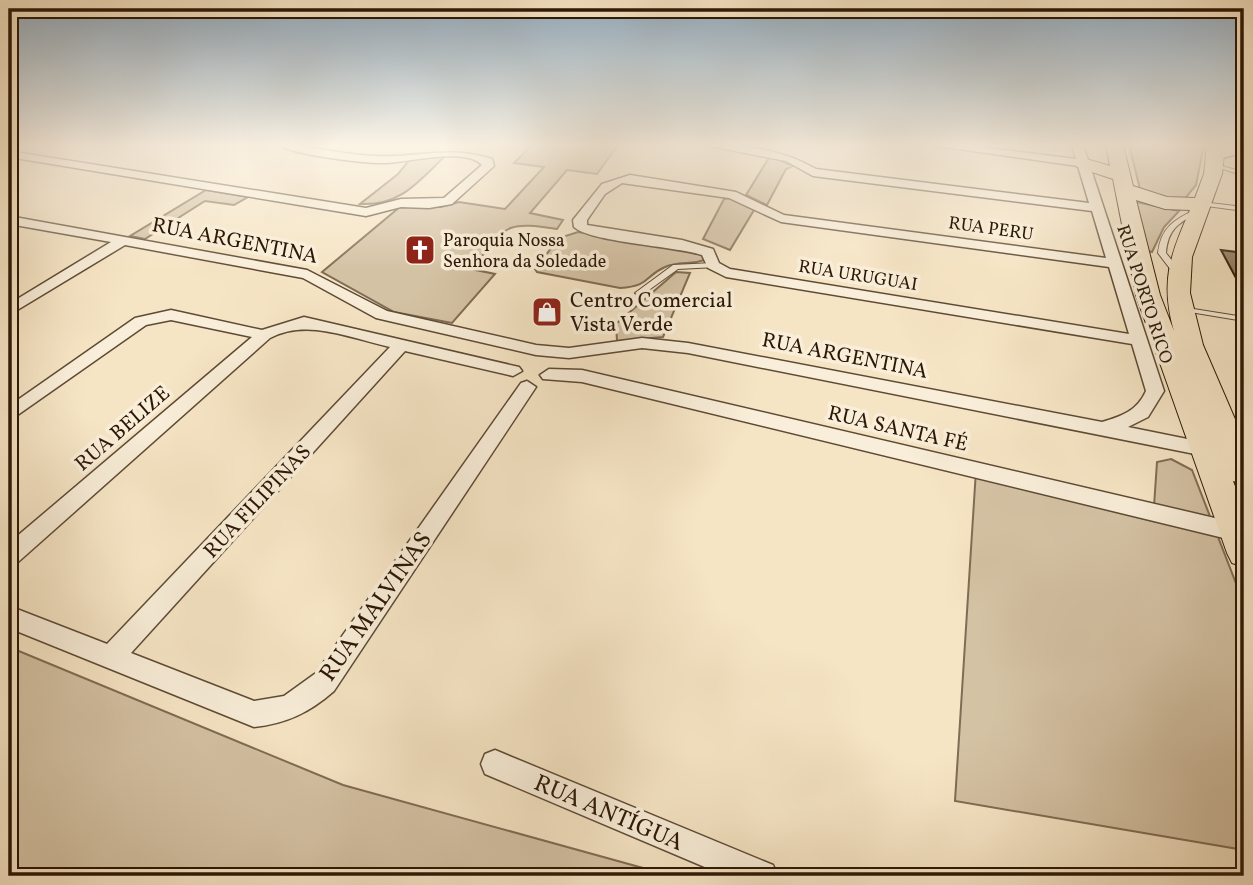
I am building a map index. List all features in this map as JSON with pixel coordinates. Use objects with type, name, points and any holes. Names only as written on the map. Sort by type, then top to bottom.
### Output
[{"type":"main road","points":[[1123,186],[1148,295],[1240,543]]},
{"type":"main road","points":[[1131,186],[1165,203],[1199,208]]},
{"type":"main road","points":[[1206,186],[1178,272],[1181,308],[1200,368],[1244,473]]},
{"type":"main road","points":[[1118,272],[1148,295]]},
{"type":"street","points":[[207,186],[356,212],[401,203],[441,203],[448,201],[465,186]]},
{"type":"street","name":"RUA PERU","points":[[580,226],[580,220],[605,186]]},
{"type":"street","name":"RUA PERU","points":[[669,186],[732,195],[781,218],[1118,272]]},
{"type":"street","points":[[926,186],[1097,208]]},
{"type":"street","name":"RUA PORTO RICO","points":[[1090,186],[1155,391],[1148,409],[1132,420],[1104,429]]},
{"type":"street","name":"RUA ARGENTINA","points":[[9,220],[307,274],[334,284],[364,307],[382,316],[539,363],[569,353],[642,343],[688,348],[1205,449]]},
{"type":"street","name":"RUA URUGUAI","points":[[580,226],[682,244],[708,252],[713,265],[726,273],[1141,341]]},
{"type":"street","points":[[9,310],[121,242]]},
{"type":"street","points":[[9,415],[141,321],[171,316],[264,335],[277,328],[304,322],[403,344],[520,379],[543,382],[539,363]]},
{"type":"street","name":"RUA BELIZE","points":[[9,556],[264,335]]},
{"type":"street","name":"RUA FILIPINAS","points":[[111,658],[403,344]]},
{"type":"street","points":[[582,376],[597,350]]},
{"type":"street","name":"RUA SANTA FÉ","points":[[539,363],[1240,543]]},
{"type":"street","name":"RUA MALVINAS","points":[[9,617],[254,714],[280,712],[302,702],[325,682],[520,379]]},
{"type":"street","name":"RUA ANTÍGUA","points":[[495,764],[762,876]]},
{"type":"lane","points":[[1199,208],[1244,209]]},
{"type":"lane","points":[[639,293],[676,267],[713,265]]},
{"type":"lane","points":[[1181,308],[1244,319]]},
{"type":"shaded area","points":[[382,186],[413,186],[386,201],[360,204]]},
{"type":"shaded area","points":[[526,186],[553,186],[530,213],[563,220],[557,229],[538,226],[514,227],[499,236],[471,269],[495,274],[452,323],[394,312],[322,272],[401,206],[441,207],[459,202],[505,209]]},
{"type":"shaded area","points":[[751,186],[777,186],[767,205],[746,195]]},
{"type":"shaded area","points":[[1139,186],[1195,186],[1183,201],[1141,193]]},
{"type":"shaded area","points":[[206,190],[248,197],[234,205],[205,201],[145,239],[130,236]]},
{"type":"shaded area","points":[[729,198],[754,210],[730,250],[703,239],[724,199]]},
{"type":"shaded area","points":[[1136,202],[1179,211],[1164,227],[1152,252],[1147,251]]},
{"type":"shaded area","points":[[578,232],[686,247],[702,253],[704,260],[670,265],[658,270],[642,283],[620,288],[537,272],[535,269],[559,238]]},
{"type":"shaded area","points":[[676,272],[690,273],[663,337],[617,341],[616,324]]},
{"type":"shaded area","points":[[1171,459],[1192,470],[1244,604],[1244,850],[955,801],[976,470],[1153,521],[1157,462]]},
{"type":"shaded area","points":[[9,647],[343,785],[672,876],[9,876]]},
{"type":"building","points":[[1221,250],[1244,253],[1244,293]]},
{"type":"place","name":"Paroquia Nossa Senhora da Soledade","points":[[420,250]]},
{"type":"place","name":"Centro Comercial Vista Verde","points":[[547,312]]}]
